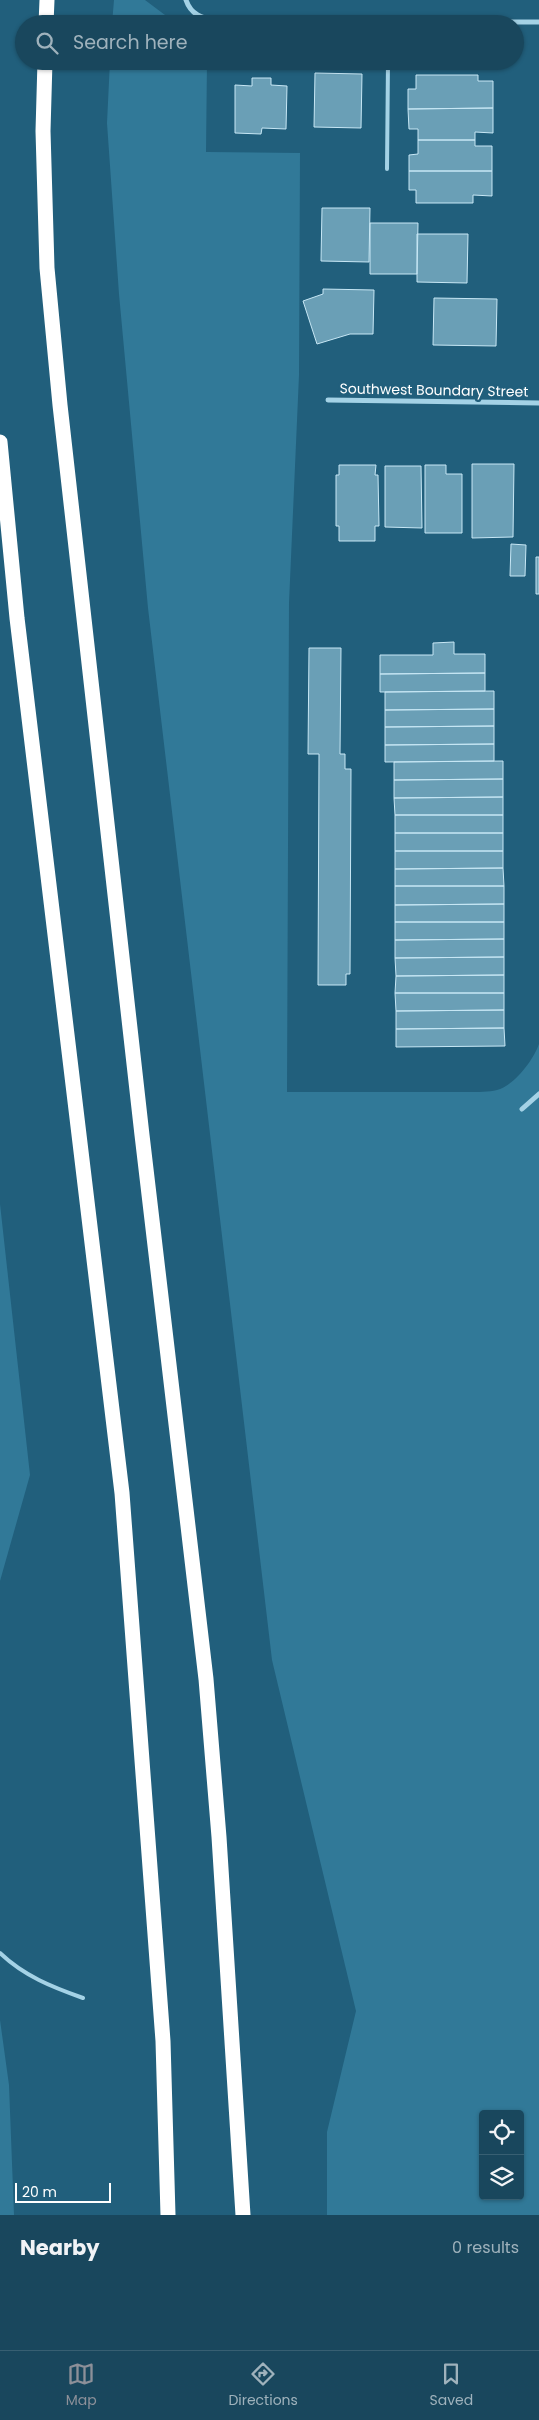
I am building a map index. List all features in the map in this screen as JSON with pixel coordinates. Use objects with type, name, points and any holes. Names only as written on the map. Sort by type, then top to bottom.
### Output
[{"type":"highway","points":[[46,0],[46,15]]},
{"type":"highway","points":[[45,70],[43,131],[50,297],[62,425],[136,1086],[206,1679],[243,2215]]},
{"type":"highway","points":[[0,442],[17,618],[122,1493],[163,2041],[168,2215]]},
{"type":"street","points":[[186,0],[197,15]]},
{"type":"street","points":[[524,22],[539,22]]},
{"type":"street","name":"Southwest Boundary Street","points":[[328,400],[539,403]]},
{"type":"street","points":[[522,1109],[539,1094]]},
{"type":"lane","points":[[388,70],[388,169]]},
{"type":"lane","points":[[0,1953],[13,1966],[43,1984],[83,1998]]},
{"type":"shaded area","points":[[114,0],[145,0],[165,15],[113,15]]},
{"type":"shaded area","points":[[110,70],[207,70],[206,152],[300,153],[299,375],[289,603],[287,1092],[494,1091],[516,1078],[533,1057],[539,1044],[539,2215],[327,2215],[327,2132],[356,2011],[272,1660],[148,608],[119,294],[107,123]]},
{"type":"shaded area","points":[[0,1204],[30,1475],[0,1581]]},
{"type":"shaded area","points":[[0,2020],[9,2085],[14,2215],[0,2215]]},
{"type":"building","points":[[315,73],[362,74],[361,128],[314,127]]},
{"type":"building","points":[[416,75],[478,75],[478,81],[493,81],[493,108],[408,109],[408,89],[416,89]]},
{"type":"building","points":[[252,78],[271,78],[271,85],[287,86],[286,129],[262,128],[261,134],[235,133],[235,85],[252,86]]},
{"type":"building","points":[[493,108],[493,133],[475,132],[475,140],[418,140],[418,129],[409,129],[408,109]]},
{"type":"building","points":[[418,140],[475,140],[475,146],[492,146],[492,171],[409,171],[409,155],[418,154]]},
{"type":"building","points":[[409,171],[492,171],[492,196],[473,195],[473,203],[416,203],[416,190],[409,190]]},
{"type":"building","points":[[322,208],[370,208],[369,262],[321,261]]},
{"type":"building","points":[[370,223],[418,223],[417,274],[370,274]]},
{"type":"building","points":[[417,234],[468,234],[467,283],[417,282]]},
{"type":"building","points":[[323,289],[374,290],[373,334],[350,334],[317,344],[303,301],[323,294]]},
{"type":"building","points":[[434,298],[497,299],[496,346],[433,345]]},
{"type":"building","points":[[472,464],[514,464],[513,537],[472,538]]},
{"type":"building","points":[[339,465],[376,465],[375,475],[378,475],[379,526],[375,526],[375,541],[339,541],[339,526],[336,526],[336,475],[339,475]]},
{"type":"building","points":[[425,465],[446,465],[446,474],[462,474],[462,533],[425,533]]},
{"type":"building","points":[[385,466],[421,466],[422,528],[385,527]]},
{"type":"building","points":[[511,544],[526,545],[525,576],[510,576]]},
{"type":"building","points":[[536,557],[539,557],[539,594],[536,594]]},
{"type":"building","points":[[454,642],[454,654],[485,654],[485,673],[380,674],[380,655],[433,655],[433,643]]},
{"type":"building","points":[[309,648],[341,648],[340,754],[345,754],[345,769],[351,769],[350,974],[346,974],[346,985],[318,985],[319,754],[308,754]]},
{"type":"building","points":[[485,673],[485,691],[380,692],[380,674]]},
{"type":"building","points":[[494,691],[494,709],[385,710],[385,692]]},
{"type":"building","points":[[494,709],[494,726],[385,727],[385,710]]},
{"type":"building","points":[[494,726],[494,744],[385,745],[385,727]]},
{"type":"building","points":[[494,744],[494,761],[385,762],[385,745]]},
{"type":"building","points":[[503,761],[503,779],[394,780],[394,762]]},
{"type":"building","points":[[503,779],[503,797],[394,798],[394,780]]},
{"type":"building","points":[[503,797],[503,815],[395,815],[394,798]]},
{"type":"building","points":[[395,815],[503,815],[503,833],[395,833]]},
{"type":"building","points":[[395,833],[503,833],[503,851],[395,851]]},
{"type":"building","points":[[395,851],[503,851],[503,868],[395,869]]},
{"type":"building","points":[[503,868],[504,886],[395,886],[395,869]]},
{"type":"building","points":[[395,886],[504,886],[504,904],[395,905]]},
{"type":"building","points":[[504,904],[504,922],[395,922],[395,905]]},
{"type":"building","points":[[395,922],[504,922],[504,939],[395,940]]},
{"type":"building","points":[[504,939],[504,957],[395,958],[395,940]]},
{"type":"building","points":[[504,957],[504,975],[396,976],[395,958]]},
{"type":"building","points":[[504,975],[504,993],[395,993],[396,976]]},
{"type":"building","points":[[395,993],[504,993],[504,1010],[396,1011]]},
{"type":"building","points":[[504,1010],[504,1028],[396,1029],[396,1011]]},
{"type":"building","points":[[504,1028],[505,1046],[396,1047],[396,1029]]}]
